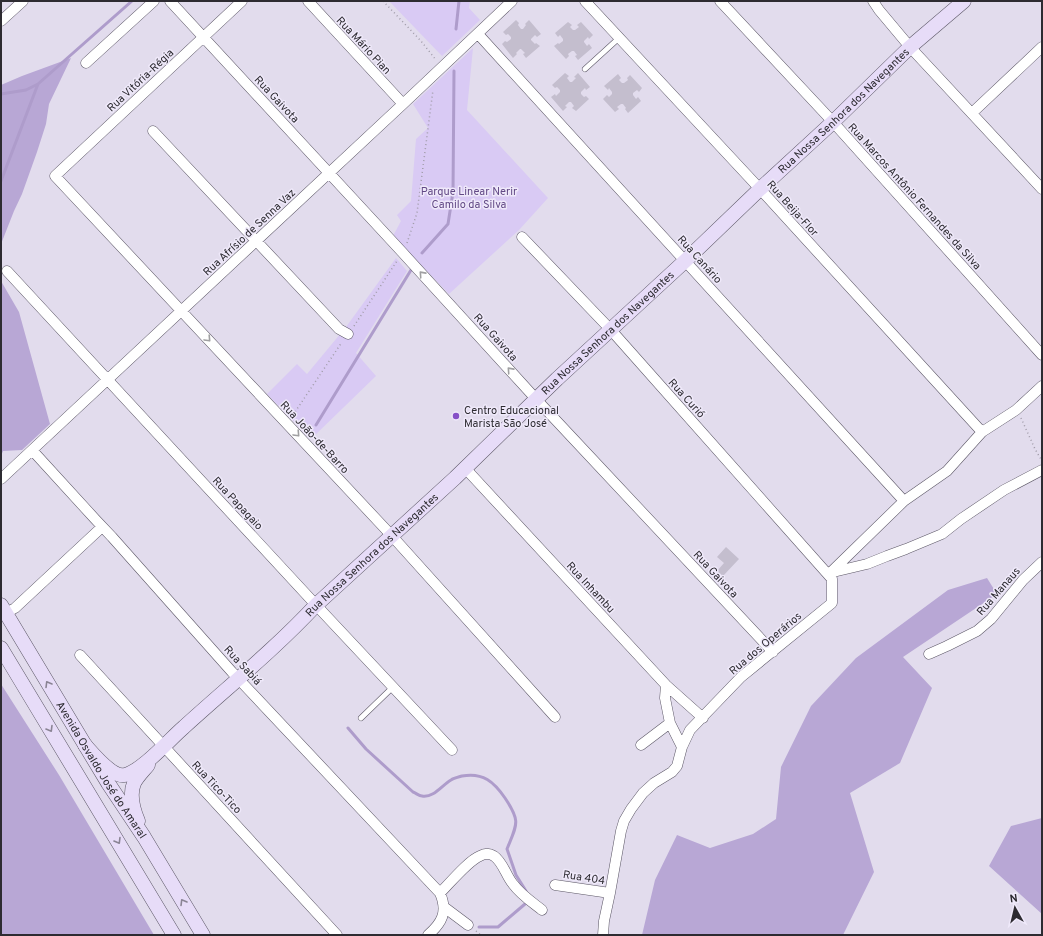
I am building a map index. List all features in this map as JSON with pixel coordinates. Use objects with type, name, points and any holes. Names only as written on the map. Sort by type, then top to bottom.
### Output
[{"type":"street","points":[[1,21],[22,1]]},
{"type":"street","points":[[86,63],[154,1]]},
{"type":"street","name":"Rua Gaivota","points":[[170,1],[536,399],[772,652]]},
{"type":"street","name":"Rua Vitória-Régia","points":[[55,176],[242,1]]},
{"type":"street","name":"Rua Mário Pian","points":[[308,1],[403,104]]},
{"type":"street","name":"Rua Afrísio de Senna Vaz","points":[[1,479],[512,1]]},
{"type":"street","name":"Rua Beija-Flor","points":[[585,1],[760,189],[982,432]]},
{"type":"street","name":"Rua Marcos Antônio Fernandes da Silva","points":[[720,1],[833,122],[1042,355]]},
{"type":"street","points":[[873,1],[910,47],[1042,189]]},
{"type":"street","name":"Rua Nossa Senhora dos Navegantes","points":[[85,745],[111,771],[119,775],[125,775],[140,767],[295,628],[316,605],[392,536],[536,399],[685,262],[910,47],[964,1]]},
{"type":"street","name":"Rua Canário","points":[[478,34],[904,501]]},
{"type":"street","points":[[972,113],[1042,47]]},
{"type":"street","points":[[153,131],[343,332]]},
{"type":"street","name":"Rua João-de-Barro","points":[[55,176],[392,536],[555,717]]},
{"type":"street","name":"Rua Curió","points":[[522,237],[611,330],[831,576]]},
{"type":"street","name":"Rua Papagaio","points":[[7,271],[452,750]]},
{"type":"street","points":[[831,576],[904,501],[948,471],[982,432],[1016,410],[1042,386]]},
{"type":"street","name":"Rua Sabiá","points":[[32,450],[239,678],[440,893]]},
{"type":"street","name":"Rua Inhambu","points":[[465,468],[666,685],[703,718]]},
{"type":"street","points":[[831,576],[867,564],[942,534],[961,519],[1004,490],[1042,470]]},
{"type":"street","points":[[3,609],[15,608],[102,527]]},
{"type":"street","name":"Rua Manaus","points":[[929,654],[977,631],[991,619],[1023,580],[1042,562]]},
{"type":"street","name":"Rua dos Operários","points":[[603,935],[604,921],[621,831],[624,821],[631,809],[643,792],[672,772],[677,766],[682,747],[690,730],[741,677],[832,602],[831,576]]},
{"type":"street","name":"Avenida Osvaldo José do Amaral","points":[[3,609],[108,783],[144,837],[203,935]]},
{"type":"street","points":[[2,650],[9,652],[14,651],[23,644],[23,641]]},
{"type":"street","name":"Avenida Osvaldo José do Amaral","points":[[2,650],[174,935]]},
{"type":"street","name":"Rua Tico-Tico","points":[[80,655],[337,935]]},
{"type":"street","points":[[666,685],[666,698],[670,723],[682,747]]},
{"type":"street","points":[[641,745],[670,723]]},
{"type":"street","name":"Rua Nossa Senhora dos Navegantes","points":[[144,837],[133,806],[132,794],[134,784],[163,746]]},
{"type":"street","points":[[428,935],[440,922],[444,907],[440,893],[470,862],[478,856],[487,853],[498,860],[511,882],[519,891],[542,910]]},
{"type":"street","name":"Rua 404","points":[[555,885],[610,893]]},
{"type":"street","points":[[444,907],[468,925]]},
{"type":"lane","points":[[585,69],[619,38]]},
{"type":"lane","points":[[361,718],[393,687]]},
{"type":"path","points":[[383,1],[436,59],[417,213],[408,242],[402,252]]},
{"type":"path","points":[[1016,410],[1042,461]]},
{"type":"green space","points":[[389,1],[470,1],[469,8],[480,20],[442,56]]},
{"type":"green space","name":"Parque Linear Nerir Camilo da Silva","points":[[473,48],[467,110],[548,198],[519,230],[449,294],[393,236],[401,221],[397,215],[411,201],[416,139],[428,128],[413,104]]},
{"type":"green space","points":[[396,258],[407,271],[356,353],[376,376],[311,439],[267,394],[297,364],[307,374],[346,327]]},
{"type":"shaded area","points":[[71,58],[49,104],[46,124],[37,152],[22,194],[1,244],[1,85]]},
{"type":"shaded area","points":[[1,281],[19,312],[50,424],[22,450],[3,451],[1,456]]},
{"type":"shaded area","points":[[987,578],[997,594],[903,657],[932,688],[900,763],[850,793],[874,872],[843,935],[642,935],[655,880],[677,835],[710,848],[753,834],[776,819],[781,767],[811,706],[856,658],[948,590]]},
{"type":"shaded area","points":[[1,684],[59,775],[154,935],[1,935]]},
{"type":"shaded area","points":[[1042,818],[1042,914],[989,866],[1011,826]]},
{"type":"building","points":[[516,20],[521,29],[523,29],[529,20],[541,34],[537,37],[535,35],[531,39],[535,44],[536,43],[540,46],[526,58],[523,54],[525,53],[520,49],[513,58],[502,44],[511,39],[508,34],[506,35],[503,32]]},
{"type":"building","points":[[568,22],[572,25],[570,27],[575,30],[579,27],[577,25],[581,22],[593,35],[584,41],[587,46],[589,44],[592,48],[578,60],[574,51],[568,54],[569,56],[566,59],[554,46],[563,41],[560,35],[558,37],[555,33]]},
{"type":"building","points":[[565,73],[569,76],[567,78],[570,82],[572,82],[578,73],[590,87],[586,90],[585,88],[581,92],[584,97],[586,96],[589,99],[576,111],[572,108],[574,106],[571,102],[569,102],[563,111],[551,97],[555,94],[556,96],[560,92],[557,87],[555,88],[552,85]]},
{"type":"building","points":[[618,74],[621,78],[619,80],[622,83],[628,80],[627,78],[630,75],[642,88],[639,92],[637,90],[633,93],[636,99],[638,97],[641,101],[628,113],[623,104],[617,107],[619,109],[615,112],[603,99],[607,95],[609,97],[612,94],[609,88],[608,90],[604,86]]},
{"type":"building","points":[[726,547],[739,559],[723,576],[717,571],[724,563],[717,557]]},
{"type":"waterway","points":[[1,94],[26,90],[38,84],[132,1]]},
{"type":"waterway","points":[[456,29],[459,1]]},
{"type":"waterway","points":[[422,253],[448,224],[453,192],[454,71]]},
{"type":"waterway","points":[[1,181],[38,84]]},
{"type":"waterway","points":[[316,425],[411,270]]},
{"type":"waterway","points":[[348,728],[366,749],[413,792],[420,796],[430,795],[438,791],[451,780],[469,775],[482,777],[497,787],[510,806],[515,818],[515,828],[507,849],[516,875],[526,891]]},
{"type":"waterway","points":[[479,927],[498,927],[525,904]]},
{"type":"place","name":"Centro Educacional Marista São José","points":[[456,416]]}]
